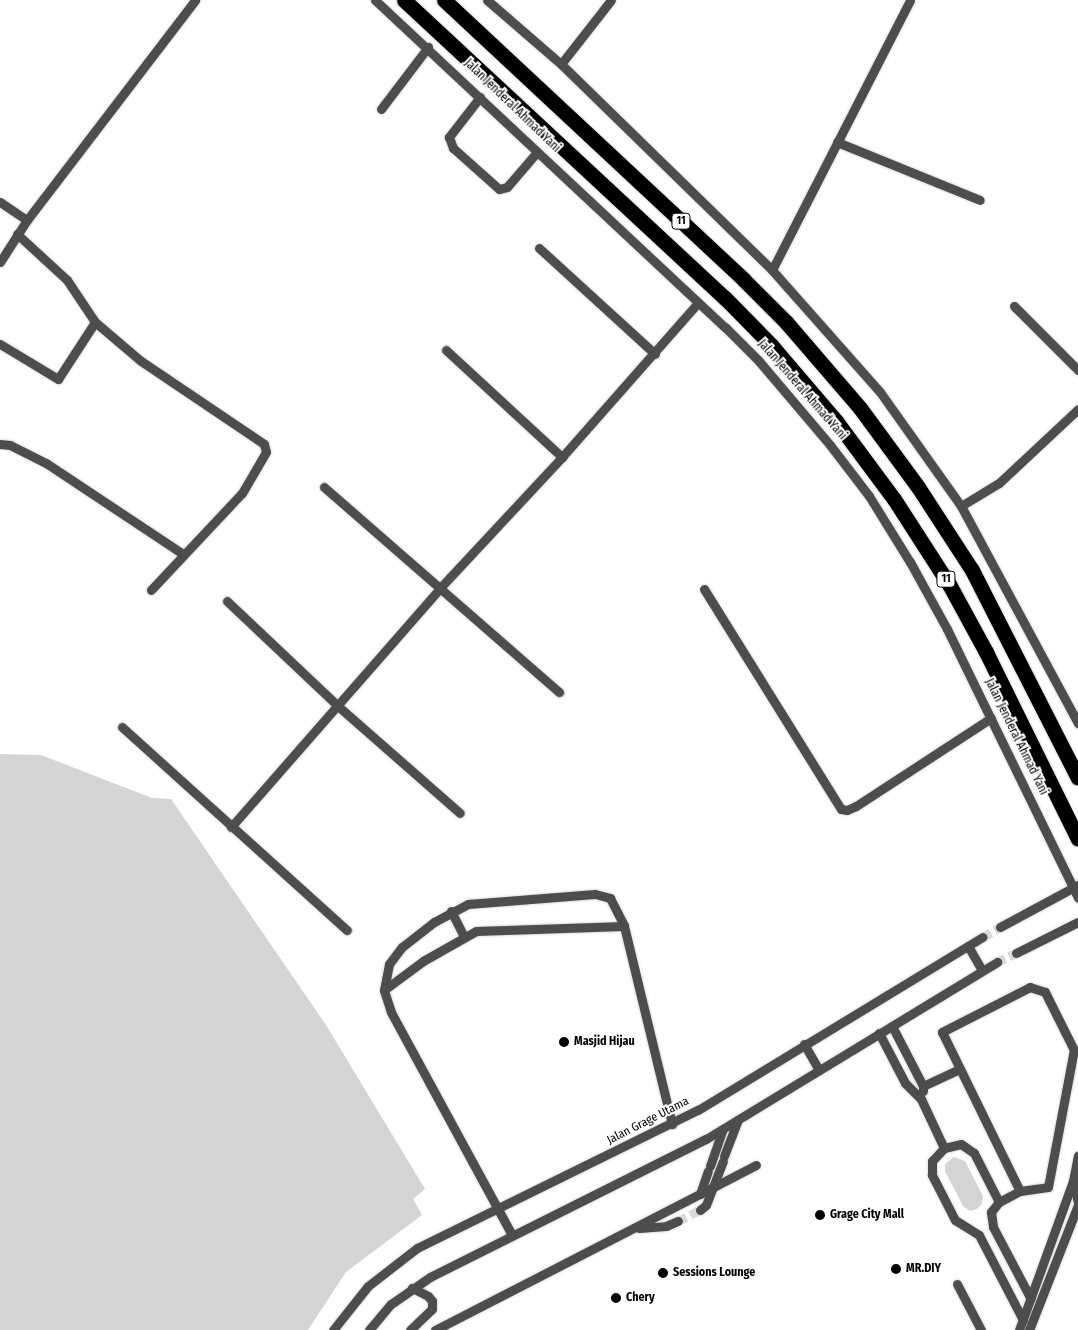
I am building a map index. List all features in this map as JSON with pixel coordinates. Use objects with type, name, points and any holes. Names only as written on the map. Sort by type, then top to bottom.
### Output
[{"type":"highway","name":"Jalan Jenderal Ahmad Yani","points":[[404,0],[725,298],[772,346],[836,421],[923,542],[986,652],[1078,839]]},
{"type":"highway","name":"11","points":[[444,0],[743,279],[786,322],[860,408],[940,519],[1009,640],[1078,778]]},
{"type":"highway","points":[[725,298],[743,279]]},
{"type":"street","points":[[0,262],[27,220],[195,0]]},
{"type":"street","name":"Jalan Jenderal Ahmad Yani","points":[[375,0],[480,97],[694,307],[758,360],[830,444],[869,496],[915,570],[1075,886],[1078,898]]},
{"type":"street","points":[[488,0],[561,64],[772,270],[880,392],[961,506],[1078,722]]},
{"type":"street","points":[[561,64],[610,0]]},
{"type":"street","points":[[772,270],[910,0]]},
{"type":"street","points":[[381,109],[428,47]]},
{"type":"street","points":[[480,97],[450,137],[453,148],[499,189],[507,188],[537,152]]},
{"type":"street","points":[[837,142],[980,200]]},
{"type":"street","points":[[0,202],[27,220]]},
{"type":"street","points":[[17,234],[66,280],[95,322],[141,361],[264,444],[266,452],[242,493],[150,590]]},
{"type":"street","points":[[539,248],[655,354]]},
{"type":"street","points":[[1014,306],[1078,370]]},
{"type":"street","points":[[231,827],[440,588],[562,457],[655,354],[694,307]]},
{"type":"street","points":[[0,344],[58,379],[95,322]]},
{"type":"street","points":[[446,350],[562,457]]},
{"type":"street","points":[[961,506],[999,483],[1078,409]]},
{"type":"street","points":[[0,444],[10,445],[46,463],[183,554]]},
{"type":"street","points":[[324,487],[559,692]]},
{"type":"street","points":[[704,589],[840,809],[847,810],[856,806],[990,718]]},
{"type":"street","points":[[227,601],[338,706],[460,813]]},
{"type":"street","points":[[122,726],[231,827],[347,930]]},
{"type":"street","points":[[1000,927],[1075,886]]},
{"type":"street","points":[[512,1235],[391,1012],[384,990],[389,964],[402,947],[451,911],[492,901],[595,894],[610,898],[624,926],[672,1124]]},
{"type":"street","points":[[451,911],[464,936]]},
{"type":"street","points":[[1016,953],[1078,922]]},
{"type":"street","points":[[384,990],[464,936],[486,930],[624,926]]},
{"type":"street","name":"Jalan Grage Utama","points":[[333,1330],[362,1292],[417,1248],[672,1124],[982,937]]},
{"type":"street","points":[[968,946],[982,970]]},
{"type":"street","points":[[369,1330],[391,1304],[412,1288],[512,1235],[723,1129],[997,962]]},
{"type":"street","points":[[1020,1191],[942,1032],[1031,987],[1045,992],[1076,1047],[1048,1187],[1020,1191],[999,1202],[990,1212],[993,1227],[1031,1299]]},
{"type":"street","points":[[892,1026],[923,1086],[921,1099]]},
{"type":"street","points":[[879,1033],[905,1084],[921,1099],[944,1148]]},
{"type":"street","points":[[804,1044],[819,1070]]},
{"type":"street","points":[[923,1086],[959,1069]]},
{"type":"street","points":[[700,1210],[706,1205],[738,1120]]},
{"type":"street","points":[[700,1194],[723,1129]]},
{"type":"street","points":[[999,1202],[974,1153],[961,1144],[944,1148],[932,1161],[932,1175],[955,1220],[979,1235],[1023,1326]]},
{"type":"street","points":[[1023,1326],[1073,1181],[1078,1155]]},
{"type":"street","points":[[435,1330],[756,1165]]},
{"type":"street","points":[[1011,1330],[1023,1326],[1078,1204],[1073,1181]]},
{"type":"street","points":[[634,1228],[666,1226],[678,1221]]},
{"type":"street","points":[[979,1235],[993,1227]]},
{"type":"street","points":[[958,1284],[981,1330]]},
{"type":"street","points":[[410,1330],[432,1309],[432,1301],[428,1296],[412,1288]]},
{"type":"shaded area","points":[[0,754],[41,755],[152,798],[171,799],[326,1025],[425,1189],[413,1199],[422,1215],[346,1272],[308,1330],[0,1330]]},
{"type":"shaded area","points":[[954,1157],[965,1161],[983,1196],[982,1204],[977,1209],[970,1211],[963,1206],[945,1171],[945,1164]]},
{"type":"tunnel","points":[[983,937],[1000,927]]},
{"type":"tunnel","points":[[997,962],[1016,953]]},
{"type":"tunnel","points":[[678,1221],[700,1210]]},
{"type":"place","name":"Masjid Hijau","points":[[564,1042]]},
{"type":"place","name":"Grage City Mall","points":[[820,1215]]},
{"type":"place","name":"MR.DIY","points":[[896,1269]]},
{"type":"place","name":"Sessions Lounge","points":[[663,1273]]},
{"type":"place","name":"Chery","points":[[616,1298]]}]
